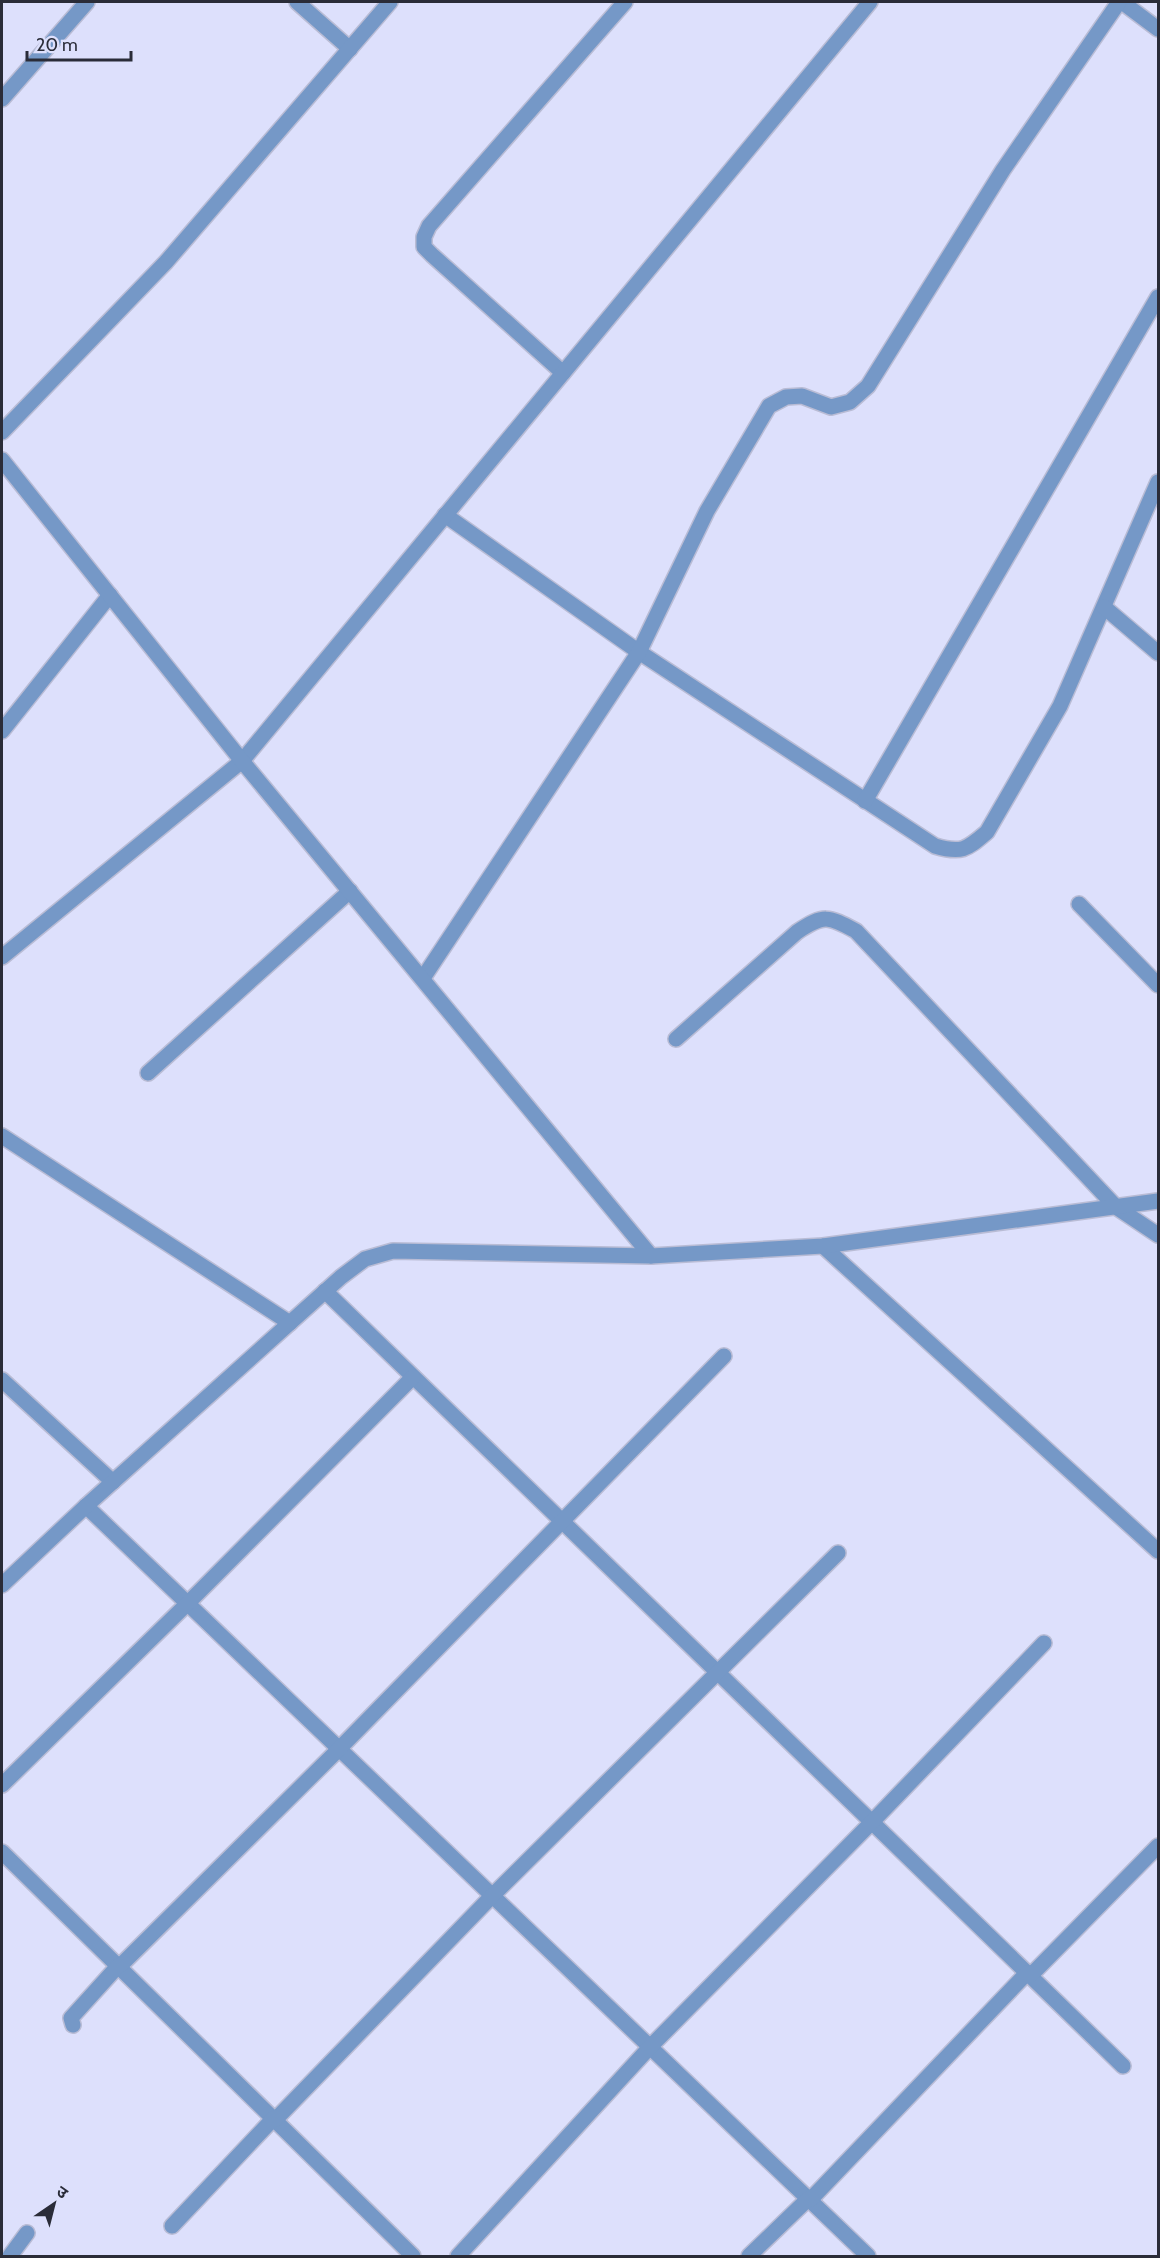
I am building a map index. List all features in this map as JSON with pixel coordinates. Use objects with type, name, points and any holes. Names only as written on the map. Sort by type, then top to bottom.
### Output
[{"type":"street","points":[[2,99],[87,2]]},
{"type":"street","points":[[297,2],[350,49]]},
{"type":"street","points":[[2,432],[166,262],[390,2]]},
{"type":"street","points":[[563,373],[432,255],[424,247],[424,237],[429,226],[625,2]]},
{"type":"street","points":[[2,957],[242,761],[870,2]]},
{"type":"street","points":[[423,978],[639,652],[707,511],[769,406],[786,398],[802,396],[831,406],[850,402],[868,386],[1003,170],[1120,2],[1158,29]]},
{"type":"street","points":[[865,801],[1158,297]]},
{"type":"street","points":[[2,460],[242,761],[651,1256]]},
{"type":"street","points":[[445,515],[639,652],[935,846],[953,851],[970,846],[987,832],[1060,706],[1158,482]]},
{"type":"street","points":[[2,731],[110,595]]},
{"type":"street","points":[[1104,607],[1158,653]]},
{"type":"street","points":[[148,1073],[350,891]]},
{"type":"street","points":[[1079,904],[1158,985]]},
{"type":"street","points":[[676,1039],[797,932],[816,919],[834,919],[856,930],[1116,1207],[1158,1235]]},
{"type":"street","points":[[2,1136],[290,1323]]},
{"type":"street","points":[[2,1585],[112,1482],[325,1291],[364,1259],[393,1251],[651,1256],[823,1246],[1158,1201]]},
{"type":"street","points":[[823,1246],[1158,1551]]},
{"type":"street","points":[[325,1291],[1123,2066]]},
{"type":"street","points":[[73,2025],[71,2018],[117,1966],[121,1965],[339,1749],[724,1356]]},
{"type":"street","points":[[2,1785],[188,1603],[413,1377]]},
{"type":"street","points":[[2,1380],[112,1482]]},
{"type":"street","points":[[86,1506],[868,2256]]},
{"type":"street","points":[[171,2226],[492,1896],[716,1671],[718,1673],[838,1553]]},
{"type":"street","points":[[458,2256],[650,2047],[872,1822],[1044,1642]]},
{"type":"street","points":[[1027,1973],[1030,1975],[1036,1970],[1158,1846]]},
{"type":"street","points":[[2,1852],[413,2256]]},
{"type":"street","points":[[748,2256],[819,2191],[1027,1973]]},
{"type":"street","points":[[10,2256],[27,2233]]}]
